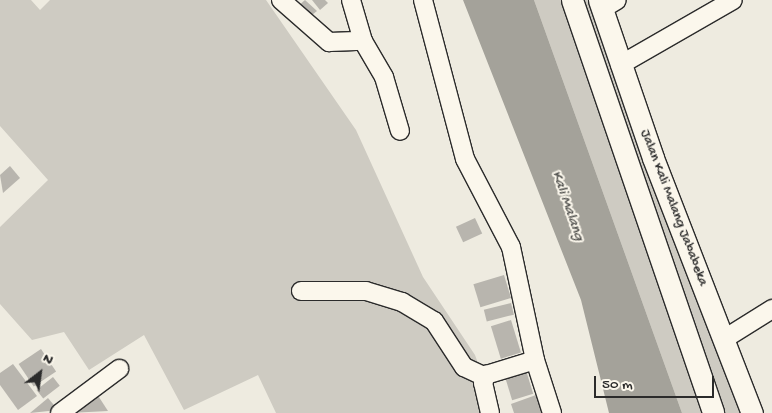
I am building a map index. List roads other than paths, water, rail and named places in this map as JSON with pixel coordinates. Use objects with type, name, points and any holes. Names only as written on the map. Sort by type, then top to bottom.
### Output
[{"type":"main road","name":"Jalan Kali Malang Jababeka","points":[[572,0],[713,413]]},
{"type":"main road","name":"Jalan Kali Malang Jababeka","points":[[606,3],[620,65],[752,413]]},
{"type":"street","points":[[281,0],[329,42],[364,41]]},
{"type":"street","points":[[351,0],[364,41],[384,77],[400,131]]},
{"type":"street","points":[[423,0],[465,159],[511,247],[536,360],[552,413]]},
{"type":"street","points":[[620,65],[725,2]]},
{"type":"street","points":[[301,290],[343,289],[402,302],[434,321],[464,367],[485,377]]},
{"type":"street","points":[[724,339],[772,308]]},
{"type":"street","points":[[485,377],[496,369],[536,360]]},
{"type":"street","points":[[60,413],[119,369]]},
{"type":"street","points":[[485,377],[490,413]]},
{"type":"water","name":"Kali Malang","points":[[463,0],[534,0],[682,413],[609,413],[581,300]]}]
